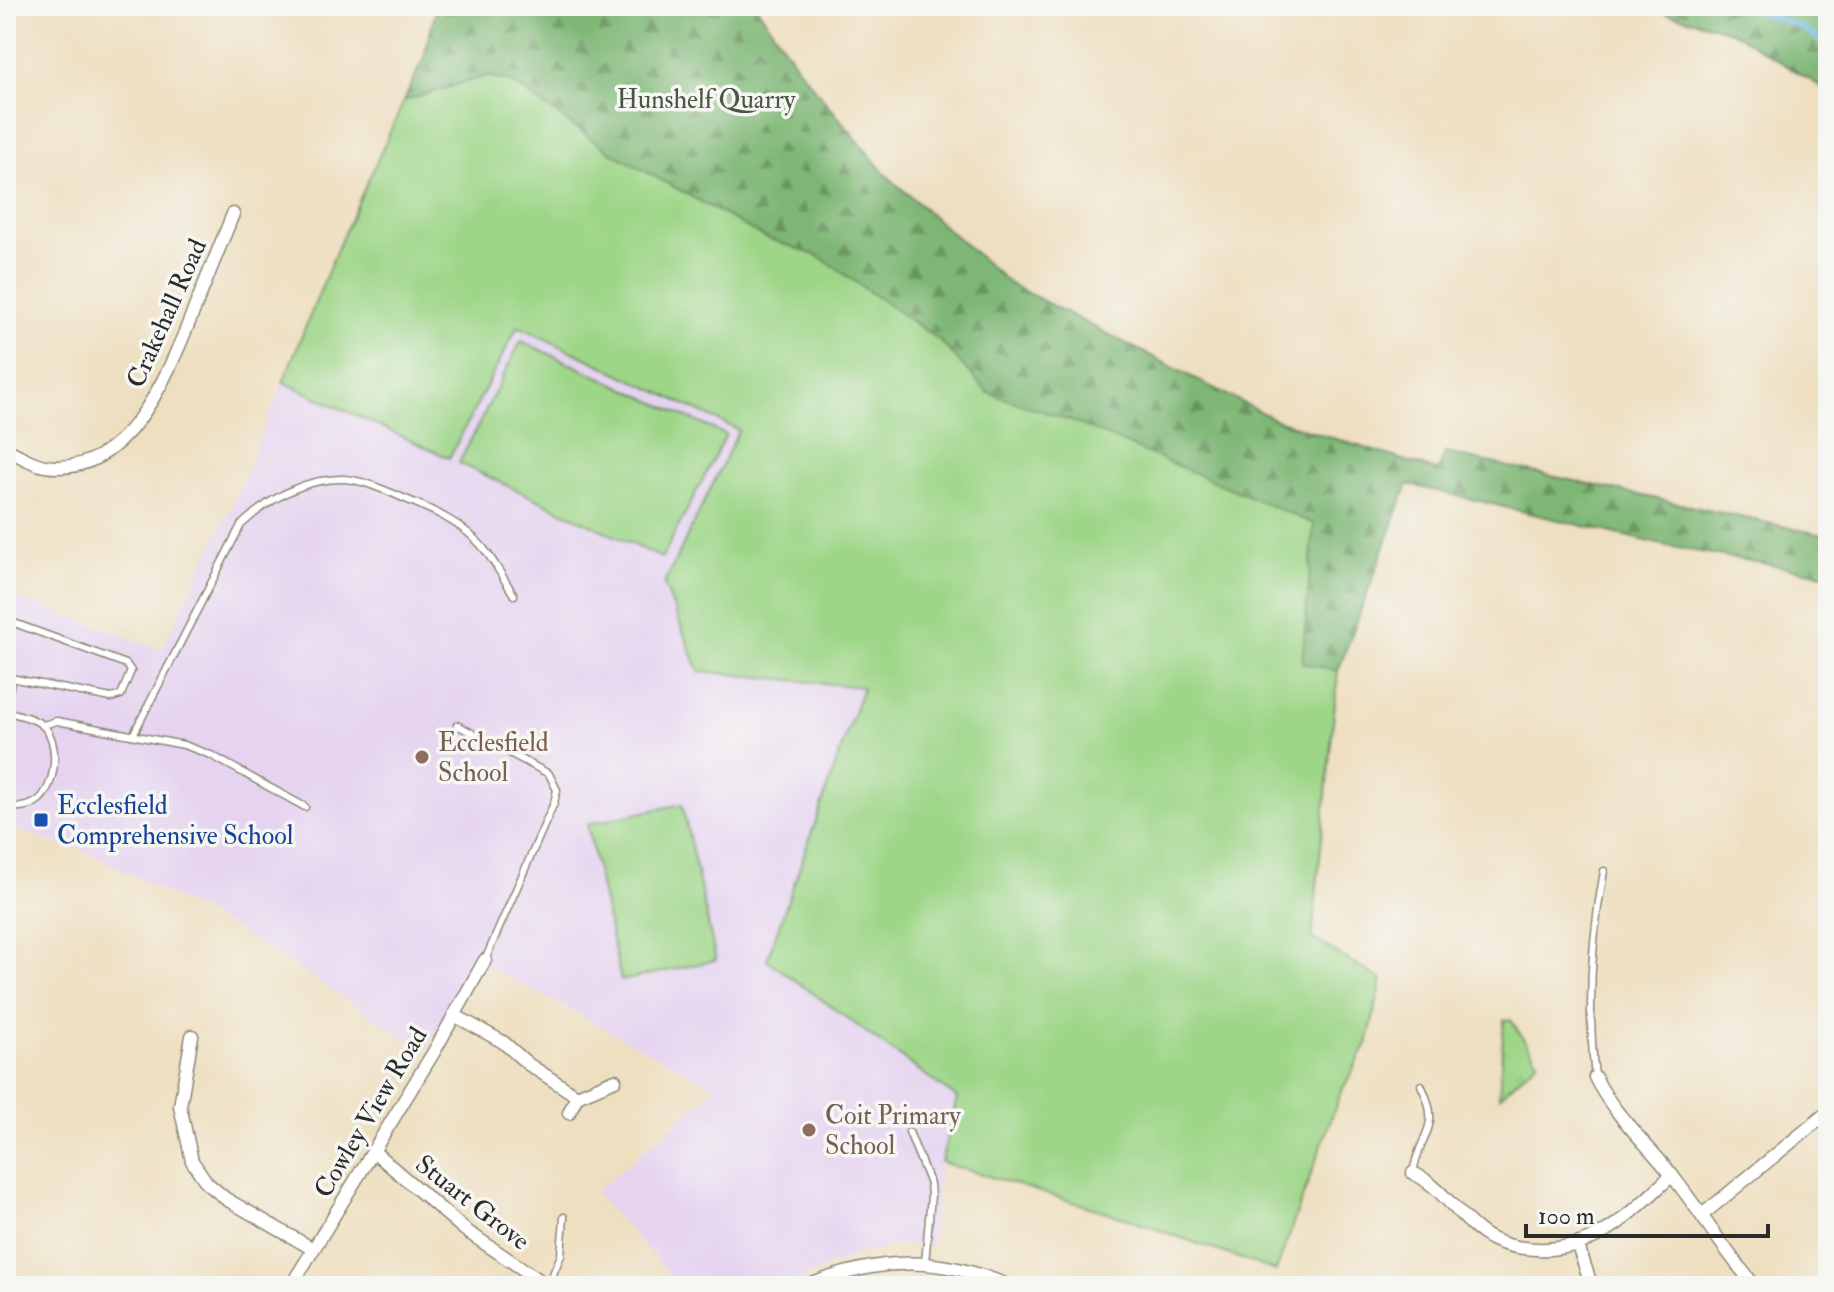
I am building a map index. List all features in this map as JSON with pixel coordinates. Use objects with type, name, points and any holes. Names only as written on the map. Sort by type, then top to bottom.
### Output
[{"type":"street","name":"Crakehall Road","points":[[6,450],[45,466],[65,466],[82,463],[101,454],[126,435],[146,411],[174,357],[233,214]]},
{"type":"street","name":"Cowley View Road","points":[[291,1286],[485,960]]},
{"type":"street","points":[[454,1015],[503,1042],[528,1064],[577,1096]]},
{"type":"street","points":[[192,1036],[180,1106],[192,1161],[207,1183],[226,1199],[313,1249]]},
{"type":"street","points":[[1595,1077],[1607,1101],[1672,1175],[1725,1251],[1755,1286]]},
{"type":"street","points":[[569,1113],[577,1096],[615,1080]]},
{"type":"street","points":[[1702,1215],[1828,1112]]},
{"type":"street","name":"Stuart Grove","points":[[373,1151],[465,1230],[548,1286]]},
{"type":"street","points":[[1413,1173],[1426,1179],[1460,1215],[1494,1240],[1526,1249],[1557,1250],[1596,1238],[1623,1220],[1672,1175]]},
{"type":"street","points":[[1578,1246],[1594,1284]]},
{"type":"street","points":[[807,1286],[865,1266],[925,1263],[956,1267],[1009,1286]]},
{"type":"lane","points":[[133,735],[241,525],[259,508],[285,492],[319,481],[347,479],[433,511],[464,529],[479,543],[514,595]]},
{"type":"lane","points":[[6,620],[126,664],[131,671],[121,695],[111,698],[9,678],[6,711],[43,725],[57,721],[184,745],[211,755],[305,807]]},
{"type":"lane","points":[[6,808],[25,807],[38,802],[46,791],[55,762],[53,742],[43,725]]},
{"type":"lane","points":[[457,725],[549,774],[557,790],[525,873],[485,960]]},
{"type":"lane","points":[[1595,1077],[1591,1045],[1590,972],[1604,871]]},
{"type":"lane","points":[[1413,1173],[1416,1158],[1432,1122],[1429,1103],[1421,1085]]},
{"type":"lane","points":[[909,1132],[930,1184],[925,1263]]},
{"type":"lane","points":[[548,1286],[561,1255],[564,1217]]},
{"type":"shaded area","name":"Ecclesfield School","points":[[517,326],[740,430],[664,584],[863,686],[767,960],[957,1098],[941,1162],[931,1246],[901,1244],[850,1257],[790,1286],[681,1286],[595,1193],[717,1088],[476,960],[426,1051],[236,929],[86,851],[6,827],[6,594],[162,649],[236,496],[283,382],[449,458]]},
{"type":"green space","name":"Hunshelf Quarry","points":[[437,6],[756,6],[801,72],[886,175],[1010,284],[1276,420],[1438,471],[1445,453],[1828,536],[1828,575],[1667,546],[1408,484],[1338,671],[1302,663],[1074,422],[988,393],[940,341],[818,256],[766,238],[610,152],[511,82],[486,76],[404,101],[424,57]]},
{"type":"green space","points":[[1640,6],[1812,6],[1828,19],[1828,91],[1731,31]]},
{"type":"green space","points":[[486,76],[511,82],[610,152],[766,238],[818,256],[940,341],[988,393],[1074,422],[1314,524],[1302,663],[1338,671],[1312,938],[1382,980],[1367,1044],[1340,1094],[1276,1271],[1119,1216],[941,1162],[957,1098],[767,960],[863,687],[699,671],[664,584],[739,430],[518,326],[449,458],[283,382],[338,247],[404,101]]},
{"type":"green space","points":[[521,341],[726,435],[662,558],[459,463]]},
{"type":"green space","points":[[682,804],[716,960],[621,981],[587,824]]},
{"type":"green space","points":[[1504,1020],[1511,1020],[1538,1061],[1499,1097]]},
{"type":"waterway","points":[[1741,6],[1803,28],[1828,47]]},
{"type":"place","name":"Ecclesfield School","points":[[422,757]]},
{"type":"place","name":"Ecclesfield Comprehensive School","points":[[41,820]]},
{"type":"place","name":"Coit Primary School","points":[[809,1130]]}]
